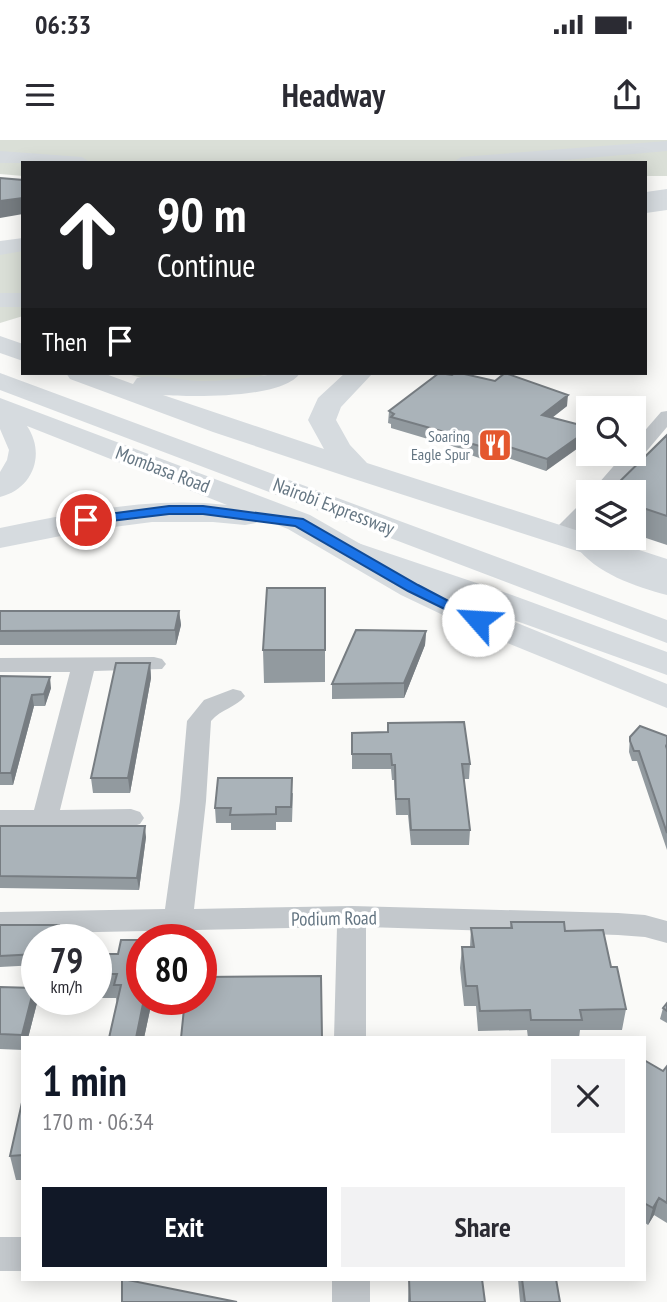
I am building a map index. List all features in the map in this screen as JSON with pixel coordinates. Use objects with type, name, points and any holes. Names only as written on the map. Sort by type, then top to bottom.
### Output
[{"type":"main road","points":[[485,161],[667,146]]},
{"type":"main road","points":[[0,157],[55,161]]},
{"type":"main road","points":[[0,163],[21,164]]},
{"type":"main road","points":[[647,165],[667,163]]},
{"type":"main road","points":[[647,190],[667,188]]},
{"type":"main road","points":[[647,198],[667,195]]},
{"type":"main road","points":[[647,207],[667,204]]},
{"type":"main road","points":[[0,233],[21,230]]},
{"type":"main road","points":[[0,248],[21,244]]},
{"type":"main road","points":[[0,300],[21,300]]},
{"type":"main road","points":[[0,333],[21,326]]},
{"type":"main road","points":[[0,347],[21,342]]},
{"type":"main road","points":[[0,347],[21,352]]},
{"type":"main road","name":"Nairobi Expressway","points":[[0,367],[510,565],[667,632]]},
{"type":"main road","points":[[85,375],[223,426],[576,541]]},
{"type":"main road","points":[[92,375],[158,386],[205,388],[257,383],[281,375]]},
{"type":"main road","points":[[358,375],[328,404],[322,420],[326,432],[338,449],[358,471]]},
{"type":"main road","name":"Nairobi Expressway","points":[[0,381],[510,565],[667,615]]},
{"type":"main road","name":"Mombasa Road","points":[[0,406],[299,522],[413,588],[478,620],[667,697]]},
{"type":"main road","points":[[0,412],[23,439],[24,459],[15,474],[0,488]]},
{"type":"main road","points":[[0,538],[120,515],[169,510],[203,510],[299,522]]},
{"type":"main road","points":[[346,549],[667,664]]},
{"type":"main road","points":[[598,550],[625,569],[667,585]]},
{"type":"main road","points":[[604,550],[667,570]]},
{"type":"street","points":[[611,480],[667,416]]},
{"type":"street","points":[[559,536],[576,519]]},
{"type":"street","points":[[0,664],[154,664]]},
{"type":"street","points":[[45,817],[84,664]]},
{"type":"street","points":[[178,921],[193,801],[199,721],[204,712],[216,702],[233,696]]},
{"type":"street","points":[[0,819],[131,818]]},
{"type":"street","points":[[350,1036],[352,916]]},
{"type":"street","name":"Podium Road","points":[[0,922],[352,916],[645,926],[667,932]]},
{"type":"street","points":[[0,1254],[21,1254]]},
{"type":"street","points":[[351,1281],[351,1302]]},
{"type":"shaded area","points":[[0,140],[667,140],[667,176],[647,176],[647,161],[21,161],[21,176],[0,174]]},
{"type":"shaded area","points":[[21,248],[21,317],[0,323],[0,251]]},
{"type":"shaded area","points":[[131,375],[265,375],[236,381],[198,384]]},
{"type":"building","points":[[0,178],[21,180],[21,198],[0,201]]},
{"type":"building","points":[[436,375],[469,375],[495,381],[502,375],[511,375],[568,395],[542,415],[576,424],[576,438],[547,459],[503,445],[486,448],[466,442],[466,438],[391,417],[394,414],[389,411]]},
{"type":"building","points":[[667,435],[667,516],[646,509],[646,480],[621,480],[635,466],[646,466],[646,456]]},
{"type":"building","points":[[267,588],[325,588],[325,650],[263,650]]},
{"type":"building","points":[[0,611],[179,611],[175,630],[0,631]]},
{"type":"building","points":[[356,630],[426,631],[404,683],[332,684]]},
{"type":"building","points":[[116,663],[150,663],[128,778],[91,778]]},
{"type":"building","points":[[0,676],[50,677],[44,694],[32,695],[11,773],[0,773]]},
{"type":"building","points":[[464,722],[470,764],[462,764],[470,830],[411,830],[409,799],[396,799],[395,765],[392,765],[391,754],[352,754],[352,733],[388,732],[388,723]]},
{"type":"building","points":[[640,726],[667,736],[667,833],[639,751],[634,751],[630,741],[630,737]]},
{"type":"building","points":[[218,778],[292,778],[291,807],[276,807],[276,814],[230,815],[231,808],[215,808]]},
{"type":"building","points":[[0,826],[145,826],[137,878],[0,876]]},
{"type":"building","points":[[511,922],[564,922],[565,931],[603,930],[611,967],[617,967],[626,1009],[580,1010],[582,1020],[531,1020],[530,1010],[480,1011],[477,986],[466,986],[462,947],[474,947],[471,928],[512,928]]},
{"type":"building","points":[[0,925],[21,925],[21,955],[0,956]]},
{"type":"building","points":[[121,940],[126,940],[126,1015],[141,1015],[136,1036],[109,1036],[121,985],[114,985],[117,974],[112,974],[112,954],[118,954]]},
{"type":"building","points":[[321,976],[322,1036],[181,1036],[183,1015],[217,1015],[217,977]]},
{"type":"building","points":[[0,987],[21,988],[21,1015],[27,1015],[22,1035],[0,1034]]},
{"type":"building","points":[[646,1061],[663,1071],[667,1066],[667,1203],[659,1198],[653,1208],[646,1204]]},
{"type":"building","points":[[21,1107],[21,1155],[10,1156]]},
{"type":"building","points":[[122,1281],[133,1281],[237,1302],[122,1302]]},
{"type":"building","points":[[409,1281],[482,1281],[485,1302],[410,1302]]},
{"type":"building","points":[[522,1281],[556,1281],[560,1302],[525,1302]]},
{"type":"place","name":"Soaring Eagle Spur","points":[[495,445]]},
{"type":"route","points":[[86,520],[131,513],[203,510],[299,522],[413,588],[478,620]]}]
